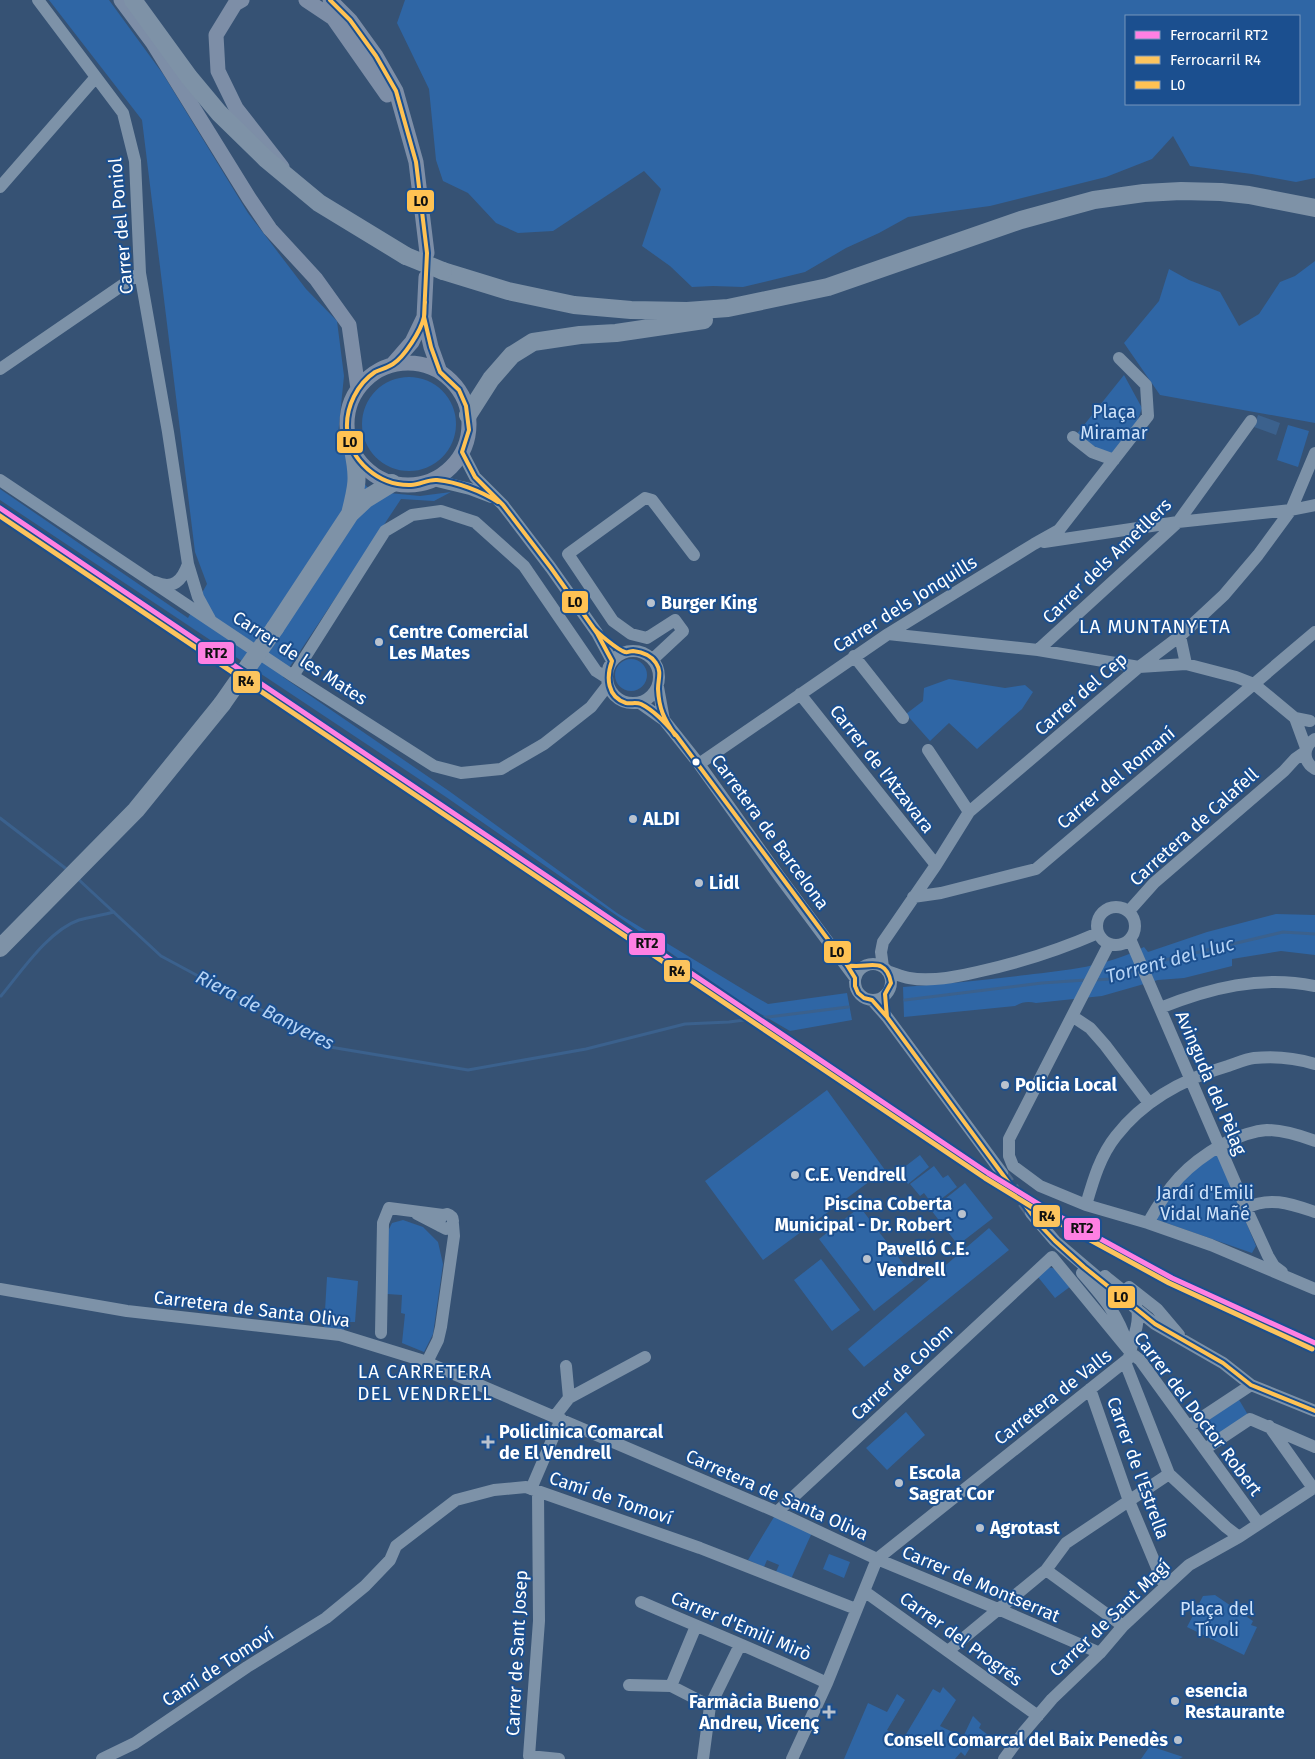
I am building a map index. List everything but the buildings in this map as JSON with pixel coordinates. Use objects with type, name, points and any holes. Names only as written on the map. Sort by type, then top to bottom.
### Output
[{"type":"highway","points":[[133,0],[219,113],[266,159],[319,203],[406,256],[443,271],[508,291],[574,305],[631,310],[687,311],[728,308],[828,287],[1021,220],[1102,198],[1181,191],[1221,192],[1249,195],[1315,208]]},
{"type":"highway","points":[[468,415],[491,379],[512,355],[533,342],[580,335],[616,333],[736,315],[795,303],[811,298],[828,287]]},
{"type":"highway","points":[[350,514],[358,480],[353,450]]},
{"type":"highway","points":[[0,948],[136,810],[222,704],[350,514],[366,500],[392,483]]},
{"type":"highway","points":[[0,942],[30,918]]},
{"type":"highway","points":[[0,957],[30,918]]},
{"type":"main road","points":[[122,0],[153,43],[270,229],[316,279],[350,325],[358,389]]},
{"type":"main road","points":[[242,0],[235,4],[216,35],[218,71],[236,108],[295,184]]},
{"type":"main road","points":[[306,0],[333,18],[394,106]]},
{"type":"main road","points":[[320,0],[338,17],[368,52],[387,86],[394,106],[406,130]]},
{"type":"main road","points":[[330,0],[350,20],[376,56],[396,91],[416,162],[426,253]]},
{"type":"main road","points":[[426,277],[424,317],[431,347],[440,372]]},
{"type":"main road","points":[[392,365],[412,342],[424,317]]},
{"type":"main road","points":[[417,364],[440,372],[454,383],[466,406],[468,415],[467,438],[462,452],[447,471],[434,480],[413,485],[392,483],[369,471],[353,450],[348,432],[348,414],[354,396],[370,376],[392,365],[417,364]]},
{"type":"street","name":"Carrer del Poniol","points":[[38,0],[122,113],[135,161],[140,273],[168,432],[188,564],[198,597],[210,619]]},
{"type":"street","points":[[0,187],[96,76]]},
{"type":"street","points":[[0,369],[140,273]]},
{"type":"street","name":"Carrer dels Jonquills","points":[[699,764],[854,656],[1059,530],[1148,416],[1146,385],[1119,358]]},
{"type":"street","name":"Carrer dels Ametllers","points":[[1038,650],[1178,522],[1251,421]]},
{"type":"street","points":[[1073,437],[1092,452],[1114,460]]},
{"type":"street","points":[[462,452],[475,477],[503,505],[551,568],[597,633],[612,661]]},
{"type":"street","name":"Carrer del Cep","points":[[885,969],[881,952],[882,942],[936,865],[969,812],[1139,667],[1180,636],[1224,595],[1258,556],[1290,510],[1315,453]]},
{"type":"street","name":"Carrer de les Mates","points":[[0,480],[293,676],[434,766],[461,773],[500,769],[544,744],[591,707],[616,697]]},
{"type":"street","points":[[434,480],[470,489],[494,498]]},
{"type":"street","points":[[551,568],[645,498],[652,500],[694,555]]},
{"type":"street","points":[[1034,544],[1178,522],[1290,510],[1315,504]]},
{"type":"street","points":[[293,676],[385,531],[412,515],[441,511],[475,522],[524,566],[616,697],[627,703],[640,703],[651,697],[658,687],[660,677],[658,667],[652,658],[635,650],[618,655],[612,661],[608,669],[607,682]]},
{"type":"street","points":[[568,554],[613,621],[631,634],[647,638],[675,620],[682,631],[652,658]]},
{"type":"street","name":"Carrer del Poniol","points":[[181,601],[188,564]]},
{"type":"street","points":[[148,579],[161,585],[170,585],[182,579],[188,564]]},
{"type":"street","name":"Carrer del Romaní","points":[[913,897],[941,893],[1036,868],[1315,632]]},
{"type":"street","points":[[597,633],[625,652]]},
{"type":"street","points":[[888,634],[1038,650],[1139,667],[1186,664],[1236,677],[1254,684],[1295,718],[1313,723]]},
{"type":"street","points":[[1180,636],[1186,664]]},
{"type":"street","points":[[854,656],[903,718]]},
{"type":"street","name":"Carrer de les Mates","points":[[591,707],[607,682]]},
{"type":"street","name":"Carretera de Barcelona","points":[[658,687],[664,720]]},
{"type":"street","name":"Carrer de l'Atzavara","points":[[800,694],[936,865]]},
{"type":"street","name":"Carretera de Barcelona","points":[[640,703],[664,720],[699,764],[779,876],[847,965],[859,972]]},
{"type":"street","points":[[1295,718],[1306,750],[1307,761],[1314,768]]},
{"type":"street","name":"Carretera de Calafell","points":[[1129,911],[1154,883],[1284,771],[1306,750],[1310,742],[1315,739]]},
{"type":"street","points":[[928,750],[969,812]]},
{"type":"street","name":"Carretera de Calafell","points":[[1284,771],[1314,768]]},
{"type":"street","points":[[1118,906],[1129,911],[1135,921],[1132,944],[1109,944],[1098,933],[1096,928],[1099,916],[1107,908],[1118,906]]},
{"type":"street","points":[[908,978],[888,990],[879,999],[864,998],[858,993],[855,986],[859,972],[873,964],[908,978],[931,979],[958,976],[1010,965],[1057,951],[1098,933]]},
{"type":"street","points":[[1109,944],[1009,1139],[1008,1148],[1013,1166],[1040,1186],[1086,1206],[1148,1223],[1211,1245],[1315,1289]]},
{"type":"street","name":"Avinguda del Pèlag","points":[[1132,944],[1260,1240],[1274,1266],[1297,1282]]},
{"type":"street","points":[[885,969],[890,980],[886,1017]]},
{"type":"street","points":[[1160,1008],[1209,990],[1242,984],[1276,982],[1315,986]]},
{"type":"street","points":[[872,1000],[1002,1173]]},
{"type":"street","points":[[1072,1016],[1090,1028],[1100,1039],[1149,1103]]},
{"type":"street","points":[[1086,1206],[1103,1156],[1116,1136],[1149,1103],[1191,1080],[1219,1068],[1253,1058],[1281,1058],[1315,1064]]},
{"type":"street","points":[[1148,1223],[1159,1202],[1176,1179],[1190,1166],[1219,1147],[1249,1133],[1267,1130],[1292,1133],[1315,1141]]},
{"type":"street","points":[[1246,1208],[1263,1202],[1275,1201],[1315,1212]]},
{"type":"street","points":[[381,1334],[383,1223],[390,1208],[413,1212],[444,1223],[454,1236],[439,1336],[427,1362]]},
{"type":"street","points":[[1031,1213],[1105,1300],[1129,1333]]},
{"type":"street","name":"Avinguda del Pèlag","points":[[1260,1240],[1260,1266]]},
{"type":"street","points":[[1055,1241],[1139,1311],[1148,1311],[1181,1337],[1223,1363],[1251,1386],[1315,1411]]},
{"type":"street","name":"Carrer del Doctor Robert","points":[[1052,1257],[1128,1358],[1140,1360],[1259,1524]]},
{"type":"street","name":"Carrer de Colom","points":[[777,1512],[1052,1257]]},
{"type":"street","points":[[1084,1267],[1135,1291],[1150,1302],[1159,1319]]},
{"type":"street","points":[[1106,1276],[1124,1289],[1134,1300],[1139,1311]]},
{"type":"street","name":"Carretera de Santa Oliva","points":[[0,1289],[126,1311],[340,1335],[427,1362],[777,1512],[877,1559]]},
{"type":"street","points":[[1139,1311],[1130,1319],[1128,1358],[1169,1474],[1226,1527],[1239,1536]]},
{"type":"street","points":[[1129,1333],[1140,1330],[1159,1319]]},
{"type":"street","points":[[566,1366],[569,1398],[645,1357]]},
{"type":"street","name":"Carretera de Valls","points":[[877,1559],[1128,1358]]},
{"type":"street","points":[[1188,1426],[1251,1386]]},
{"type":"street","name":"Carrer de l'Estrella","points":[[1090,1390],[1130,1501],[1165,1586]]},
{"type":"street","name":"Carrer de Sant Josep","points":[[559,1759],[529,1756],[536,1649],[540,1621],[535,1490],[558,1418],[569,1398]]},
{"type":"street","points":[[1205,1449],[1250,1419],[1315,1447]]},
{"type":"street","points":[[1268,1426],[1314,1488]]},
{"type":"street","points":[[948,1651],[1046,1570],[1066,1543],[1169,1474]]},
{"type":"street","name":"Camí de Tomoví","points":[[102,1759],[134,1743],[247,1667],[326,1618],[365,1586],[390,1560],[396,1546],[456,1500],[494,1490],[526,1487],[700,1548],[856,1609]]},
{"type":"street","name":"Carrer de Sant Magí","points":[[1004,1759],[1052,1699],[1100,1653],[1123,1626],[1189,1565],[1259,1524],[1314,1488]]},
{"type":"street","points":[[792,1759],[827,1683],[877,1559]]},
{"type":"street","name":"Carrer de Montserrat","points":[[877,1559],[1100,1653]]},
{"type":"street","points":[[1046,1570],[1123,1626]]},
{"type":"street","name":"Carrer del Progrés","points":[[864,1591],[1038,1716]]},
{"type":"street","name":"Carrer d'Emili Mirò","points":[[641,1602],[740,1645],[761,1652],[827,1683]]},
{"type":"street","points":[[671,1686],[696,1626]]},
{"type":"street","points":[[702,1759],[710,1706],[740,1645]]},
{"type":"street","points":[[629,1685],[671,1686],[710,1706]]},
{"type":"green space","points":[[49,0],[109,0],[163,74],[248,213],[306,289],[337,321],[344,376],[338,435],[345,456],[367,487],[389,493],[420,496],[451,492],[434,501],[401,499],[283,677],[449,791],[617,913],[754,996],[768,1004],[847,993],[852,1020],[790,1031],[747,1006],[446,797],[0,500],[0,489],[188,618],[207,584],[195,552],[142,120]]},
{"type":"green space","points":[[405,0],[1315,0],[1315,178],[1296,182],[1190,166],[1173,136],[1152,159],[1106,177],[990,206],[908,217],[846,248],[805,272],[743,287],[692,287],[670,266],[642,246],[661,189],[644,171],[553,231],[518,233],[496,223],[468,193],[443,181],[436,160],[429,89],[397,23]]},
{"type":"green space","points":[[1315,261],[1315,423],[1160,395],[1124,343],[1159,301],[1169,269],[1189,280],[1220,292],[1239,326],[1259,314],[1280,282],[1295,276]]},
{"type":"green space","name":"Plaça Miramar","points":[[1124,375],[1142,408],[1133,434],[1112,454],[1097,448],[1076,435]]},
{"type":"green space","points":[[409,377],[427,380],[442,391],[453,406],[456,424],[453,442],[442,457],[427,468],[409,471],[391,468],[376,457],[365,442],[362,424],[365,406],[376,391],[391,380]]},
{"type":"green space","points":[[1288,425],[1309,431],[1298,467],[1277,460]]},
{"type":"green space","points":[[631,659],[642,664],[647,675],[642,686],[631,691],[620,686],[615,675],[620,664]]},
{"type":"green space","points":[[949,679],[1005,688],[1025,685],[1033,692],[1022,709],[977,749],[949,723],[930,741],[906,714],[923,701],[924,688]]},
{"type":"green space","points":[[1276,914],[1315,915],[1315,955],[1281,951],[1232,959],[1232,966],[1184,978],[1158,980],[1102,996],[1036,1003],[1025,1002],[1015,1006],[904,1017],[903,987],[995,979],[1086,967],[1130,954],[1144,947],[1148,952],[1207,932]]},
{"type":"green space","name":"C.E. Vendrell","points":[[827,1090],[885,1170],[763,1260],[705,1181]]},
{"type":"green space","name":"Jardí d'Emili Vidal Mañé","points":[[1217,1153],[1256,1246],[1252,1253],[1155,1219],[1173,1190],[1198,1167]]},
{"type":"green space","points":[[920,1155],[929,1167],[908,1184],[898,1172]]},
{"type":"green space","points":[[934,1166],[943,1178],[948,1175],[957,1187],[933,1205],[924,1193],[920,1196],[910,1184]]},
{"type":"green space","name":"Piscina Coberta Municipal - Dr. Robert","points":[[965,1183],[993,1218],[958,1245],[931,1210]]},
{"type":"green space","name":"Pavelló C.E. Vendrell","points":[[860,1207],[915,1279],[874,1311],[819,1239]]},
{"type":"green space","points":[[403,1220],[423,1227],[438,1242],[443,1264],[433,1334],[424,1352],[402,1343],[405,1314],[401,1313],[402,1295],[387,1294],[387,1233],[392,1223]]},
{"type":"green space","points":[[989,1228],[1009,1250],[864,1367],[848,1349]]},
{"type":"green space","points":[[821,1259],[860,1310],[832,1331],[794,1280]]},
{"type":"green space","points":[[1047,1267],[1057,1269],[1071,1286],[1055,1298],[1038,1277]]},
{"type":"green space","points":[[327,1277],[358,1281],[355,1322],[345,1322],[344,1331],[324,1327]]},
{"type":"green space","points":[[1238,1398],[1248,1415],[1211,1440],[1200,1424]]},
{"type":"green space","points":[[906,1412],[925,1435],[887,1470],[866,1448]]},
{"type":"green space","points":[[777,1512],[815,1526],[791,1579],[776,1572],[779,1565],[767,1560],[764,1567],[748,1560]]},
{"type":"green space","points":[[829,1554],[850,1562],[844,1578],[823,1569]]},
{"type":"green space","name":"Plaça del Tívoli","points":[[1215,1595],[1253,1621],[1251,1625],[1257,1627],[1244,1655],[1187,1627],[1203,1596]]},
{"type":"green space","points":[[943,1687],[956,1700],[940,1726],[963,1737],[973,1716],[981,1724],[979,1728],[992,1738],[987,1749],[976,1738],[965,1756],[961,1752],[955,1759],[844,1759],[868,1703],[887,1712],[897,1694],[905,1700],[887,1730],[902,1741],[933,1689],[940,1693]]},
{"type":"green space","points":[[1150,1746],[1183,1757],[1179,1759],[1141,1759]]},
{"type":"shaded area","points":[[1258,415],[1280,423],[1276,435],[1254,427]]},
{"type":"waterway","name":"Riera de Banyeres","points":[[0,818],[69,871]]},
{"type":"waterway","name":"Riera de Banyeres","points":[[78,879],[161,956],[330,1047],[468,1070],[586,1049],[685,1024],[729,1022],[848,1007]]},
{"type":"waterway","points":[[1,996],[36,953],[57,933],[79,920],[114,912]]},
{"type":"waterway","name":"Torrent del Lluc","points":[[1145,966],[1283,932],[1315,934]]},
{"type":"waterway","name":"Torrent del Lluc","points":[[1095,980],[1111,979],[1139,968]]},
{"type":"waterway","name":"Torrent del Lluc","points":[[905,1000],[1042,983],[1086,980]]},
{"type":"tunnel","points":[[1002,1173],[1031,1213]]},
{"type":"rail line","name":"RT2","points":[[0,508],[988,1173],[1053,1213],[1172,1278],[1315,1343]]},
{"type":"rail line","name":"R4","points":[[0,516],[985,1178],[1050,1218],[1169,1283],[1312,1349]]},
{"type":"transit line","name":"L0","points":[[330,0],[350,20],[376,56],[396,91],[416,162],[427,253],[424,317],[431,347],[440,372],[459,390],[466,406],[469,430],[462,452],[475,477],[503,505],[597,633],[612,661],[609,680],[615,696],[626,703],[639,703],[651,710],[676,735],[847,965],[855,978],[855,986],[858,993],[864,998],[872,1000],[887,1017],[1039,1224],[1055,1241],[1155,1324],[1223,1363],[1251,1385],[1315,1411]]},
{"type":"transit line","name":"L0","points":[[425,302],[422,323],[407,350],[393,364],[375,372],[369,377],[358,389],[354,397],[347,420],[349,440],[353,451],[368,469],[388,481],[411,485],[434,480],[445,481],[469,488],[498,502]]},
{"type":"transit line","name":"L0","points":[[592,626],[607,641],[622,651],[643,653],[654,660],[659,669],[658,689],[661,708],[665,719],[675,735]]},
{"type":"transit line","name":"L0","points":[[834,948],[847,965],[874,965],[885,969],[891,983],[885,994],[887,1017]]},
{"type":"place","name":"Burger King","points":[[651,603]]},
{"type":"place","name":"Centre Comercial Les Mates","points":[[379,642]]},
{"type":"place","name":"ALDI","points":[[633,819]]},
{"type":"place","name":"Lidl","points":[[699,883]]},
{"type":"place","name":"Policia Local","points":[[1005,1085]]},
{"type":"place","name":"C.E. Vendrell","points":[[795,1175]]},
{"type":"place","name":"Piscina Coberta Municipal - Dr. Robert","points":[[962,1214]]},
{"type":"place","name":"Pavelló C.E. Vendrell","points":[[867,1259]]},
{"type":"place","name":"Policlinica Comarcal de El Vendrell","points":[[488,1442]]},
{"type":"place","name":"Escola Sagrat Cor","points":[[899,1483]]},
{"type":"place","name":"Agrotast","points":[[980,1528]]},
{"type":"place","name":"esencia Restaurante","points":[[1175,1701]]},
{"type":"place","name":"Farmàcia Bueno Andreu, Vicenç","points":[[829,1712]]},
{"type":"place","name":"Consell Comarcal del Baix Penedès","points":[[1178,1740]]},
{"type":"district","name":"LA MUNTANYETA","points":[[1155,626]]},
{"type":"district","name":"LA CARRETERA DEL VENDRELL","points":[[425,1382]]}]
